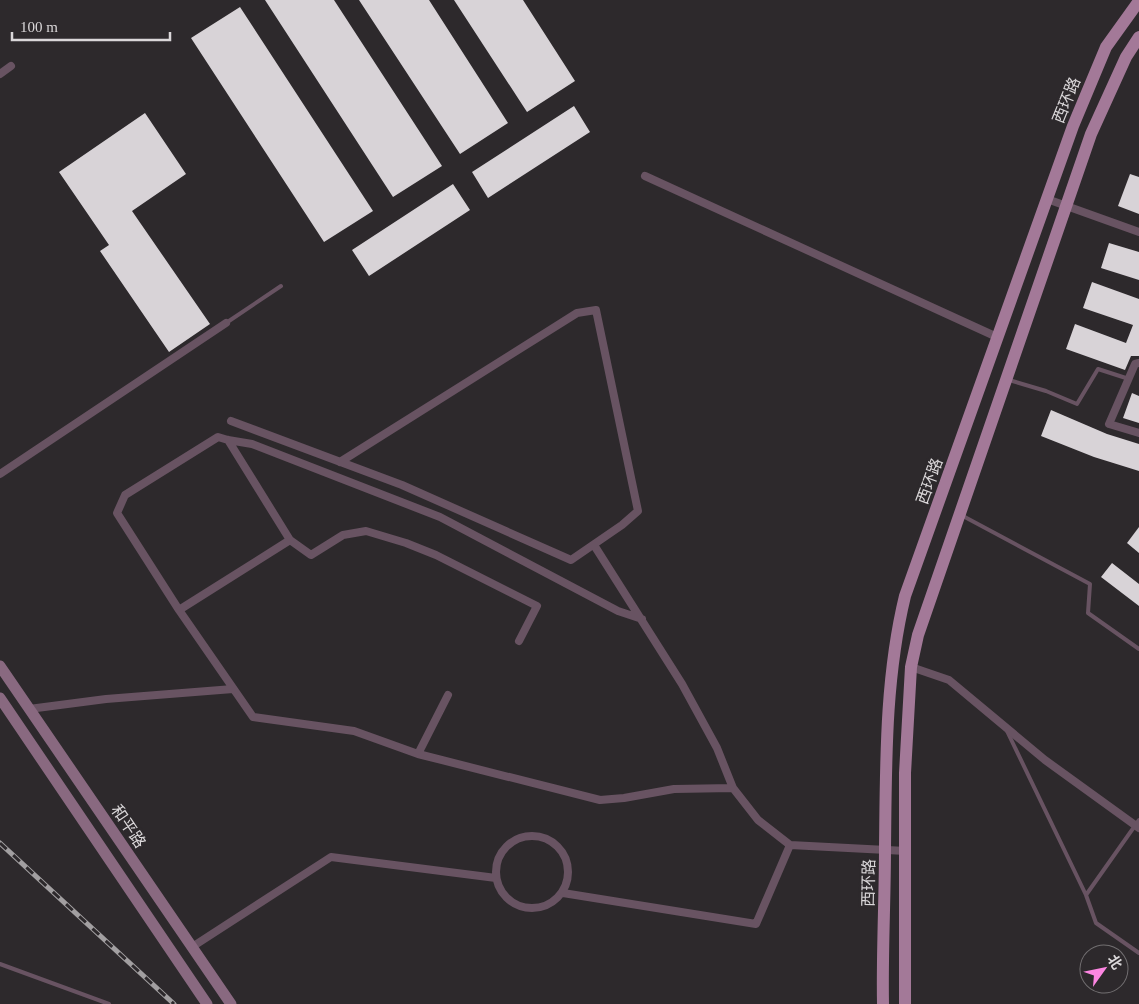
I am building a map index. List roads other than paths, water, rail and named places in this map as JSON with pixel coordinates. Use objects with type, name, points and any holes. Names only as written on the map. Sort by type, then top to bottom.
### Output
[{"type":"main road","name":"西环路","points":[[883,1004],[885,771],[893,663],[905,596],[1073,126],[1106,47],[1139,0]]},
{"type":"main road","points":[[906,1004],[905,773],[911,667],[918,634],[958,513],[1091,134],[1126,57],[1139,37]]},
{"type":"main road","name":"和平路","points":[[0,666],[231,1004]]},
{"type":"main road","points":[[0,698],[207,1004]]},
{"type":"street","points":[[0,74],[11,66]]},
{"type":"street","points":[[645,176],[996,337]]},
{"type":"street","points":[[1047,199],[1139,232]]},
{"type":"street","points":[[231,421],[340,462],[402,485],[571,560],[622,526],[638,511],[596,310],[577,313],[340,462]]},
{"type":"street","points":[[0,474],[226,323]]},
{"type":"street","points":[[1139,363],[1136,364],[1108,424],[1139,433]]},
{"type":"street","points":[[642,619],[618,611],[440,517],[252,444],[218,437],[124,495],[117,513],[179,610],[252,718],[354,731],[418,754],[600,800],[624,798],[674,789],[734,788]]},
{"type":"street","points":[[228,440],[290,540],[311,555],[343,535],[366,531],[406,542],[537,606],[519,641]]},
{"type":"street","points":[[179,610],[290,540]]},
{"type":"street","points":[[594,545],[682,684],[717,748],[734,788],[758,820],[790,845],[906,851]]},
{"type":"street","points":[[911,667],[949,680],[1045,760],[1138,825]]},
{"type":"street","points":[[29,709],[106,699],[233,689]]},
{"type":"street","points":[[418,754],[448,695]]},
{"type":"street","points":[[528,836],[540,836],[550,840],[566,857],[569,868],[568,881],[563,893],[554,902],[543,908],[531,909],[518,906],[508,900],[500,890],[496,878],[496,865],[500,854],[507,845],[517,839],[528,836]]},
{"type":"street","points":[[563,893],[756,924],[790,845]]},
{"type":"street","points":[[192,948],[331,857],[496,878]]},
{"type":"lane","points":[[226,323],[281,286]]},
{"type":"lane","points":[[1005,379],[1046,391],[1077,404],[1098,369],[1129,379]]},
{"type":"lane","points":[[958,513],[1090,584],[1088,613],[1139,649]]},
{"type":"lane","points":[[1004,725],[1086,895],[1096,923],[1139,953]]},
{"type":"lane","points":[[1086,895],[1138,825]]},
{"type":"lane","points":[[0,964],[109,1004]]},
{"type":"railway","points":[[0,843],[174,1004]]}]
